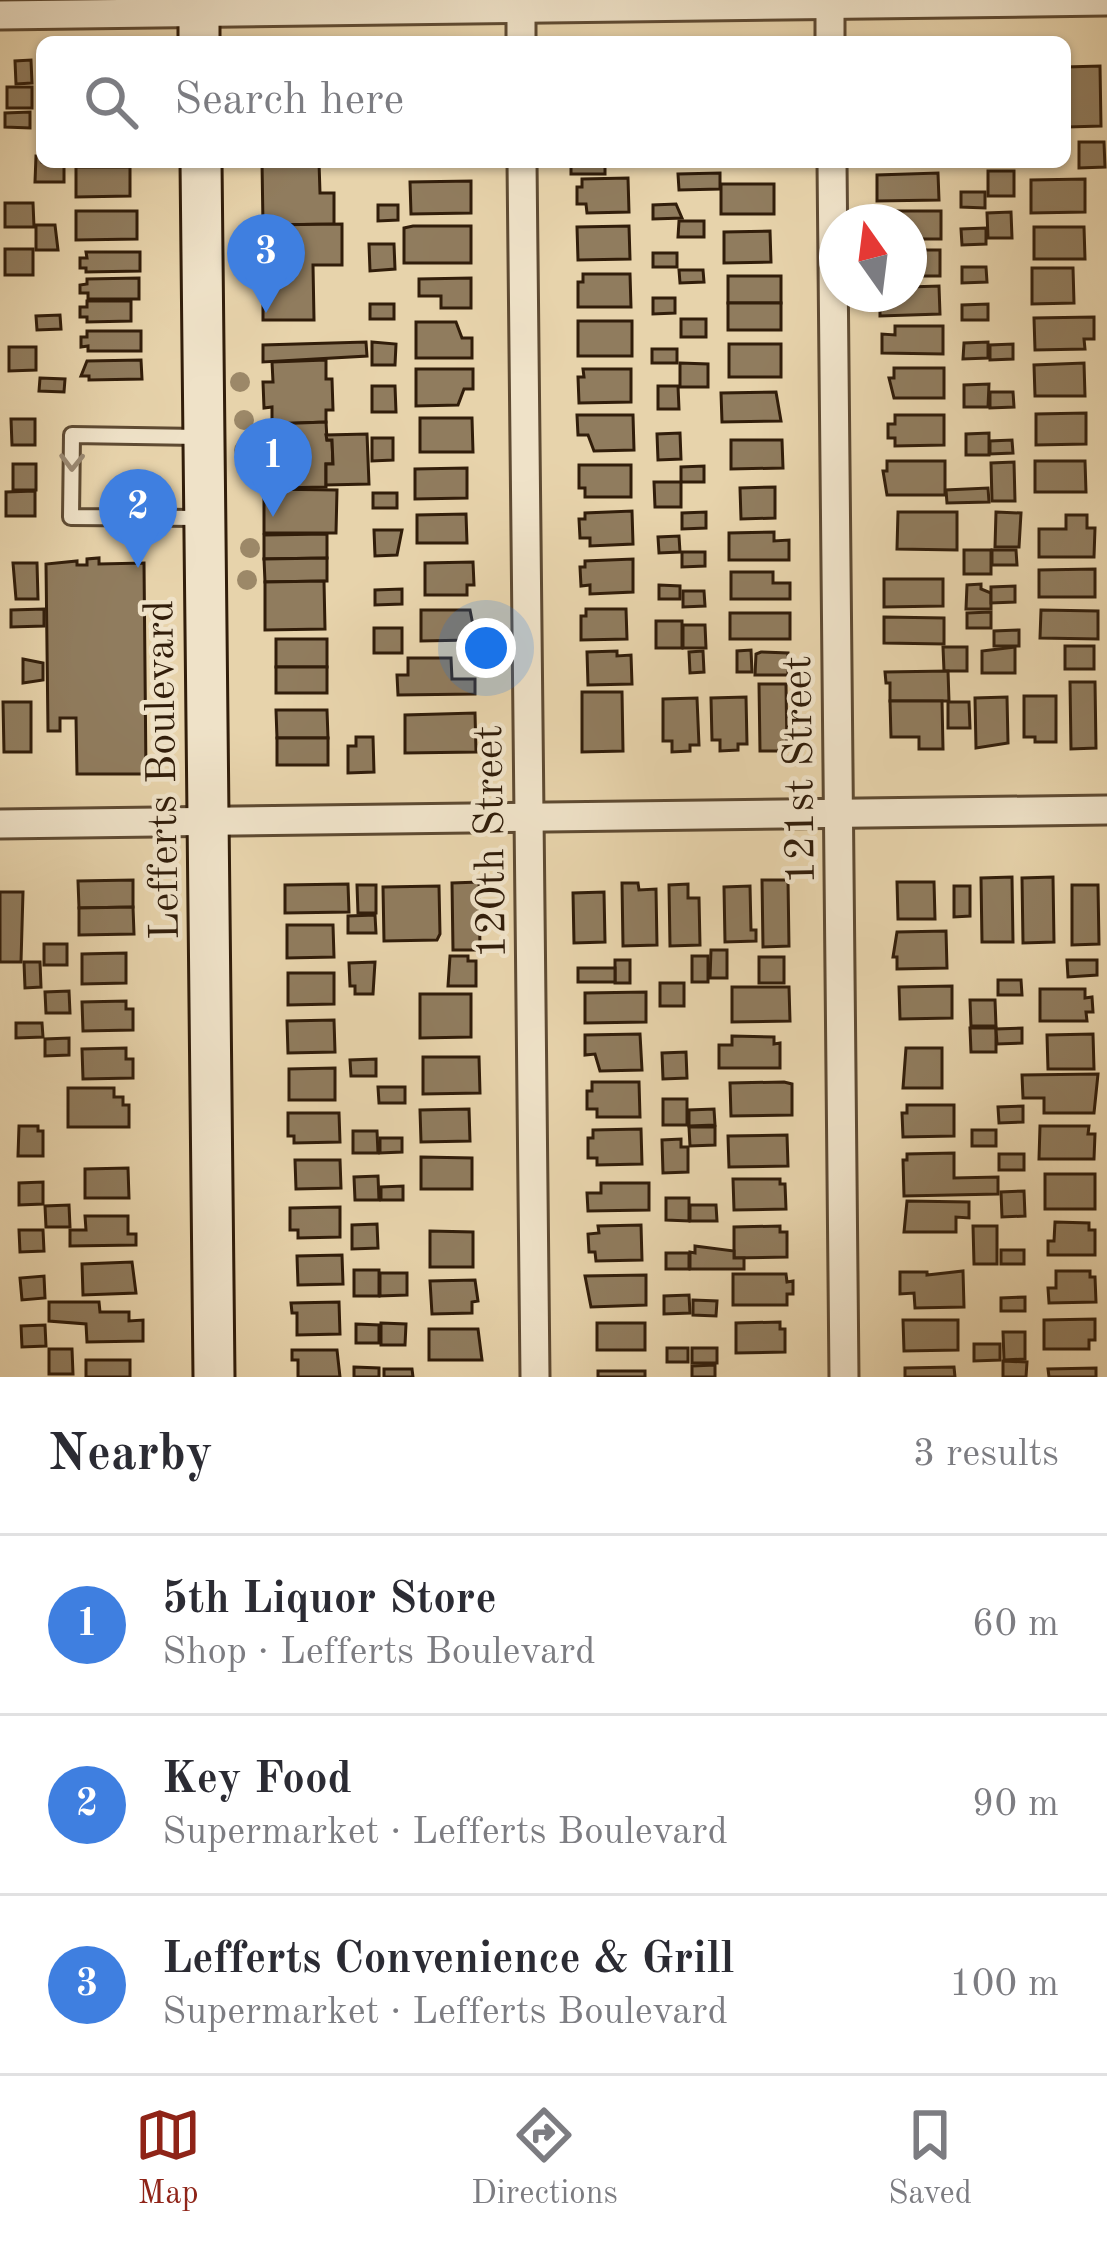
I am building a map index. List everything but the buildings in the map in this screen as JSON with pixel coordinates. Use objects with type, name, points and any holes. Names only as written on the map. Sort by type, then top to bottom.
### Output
[{"type":"main road","name":"Lefferts Boulevard","points":[[201,168],[214,1377]]},
{"type":"street","points":[[0,15],[199,18],[306,6],[1107,1]]},
{"type":"street","points":[[830,2],[830,36]]},
{"type":"street","points":[[521,4],[521,36]]},
{"type":"street","name":"120th Street","points":[[522,168],[535,1377]]},
{"type":"street","name":"121st Street","points":[[832,168],[844,1377]]},
{"type":"street","points":[[0,824],[1107,810]]},
{"type":"lane","points":[[204,437],[72,435],[71,517],[205,518]]},
{"type":"place","name":"Lefferts Convenience & Grill","points":[[266,313]]},
{"type":"place","name":"5th Liquor Store","points":[[273,517]]},
{"type":"place","name":"Key Food","points":[[138,568]]}]
